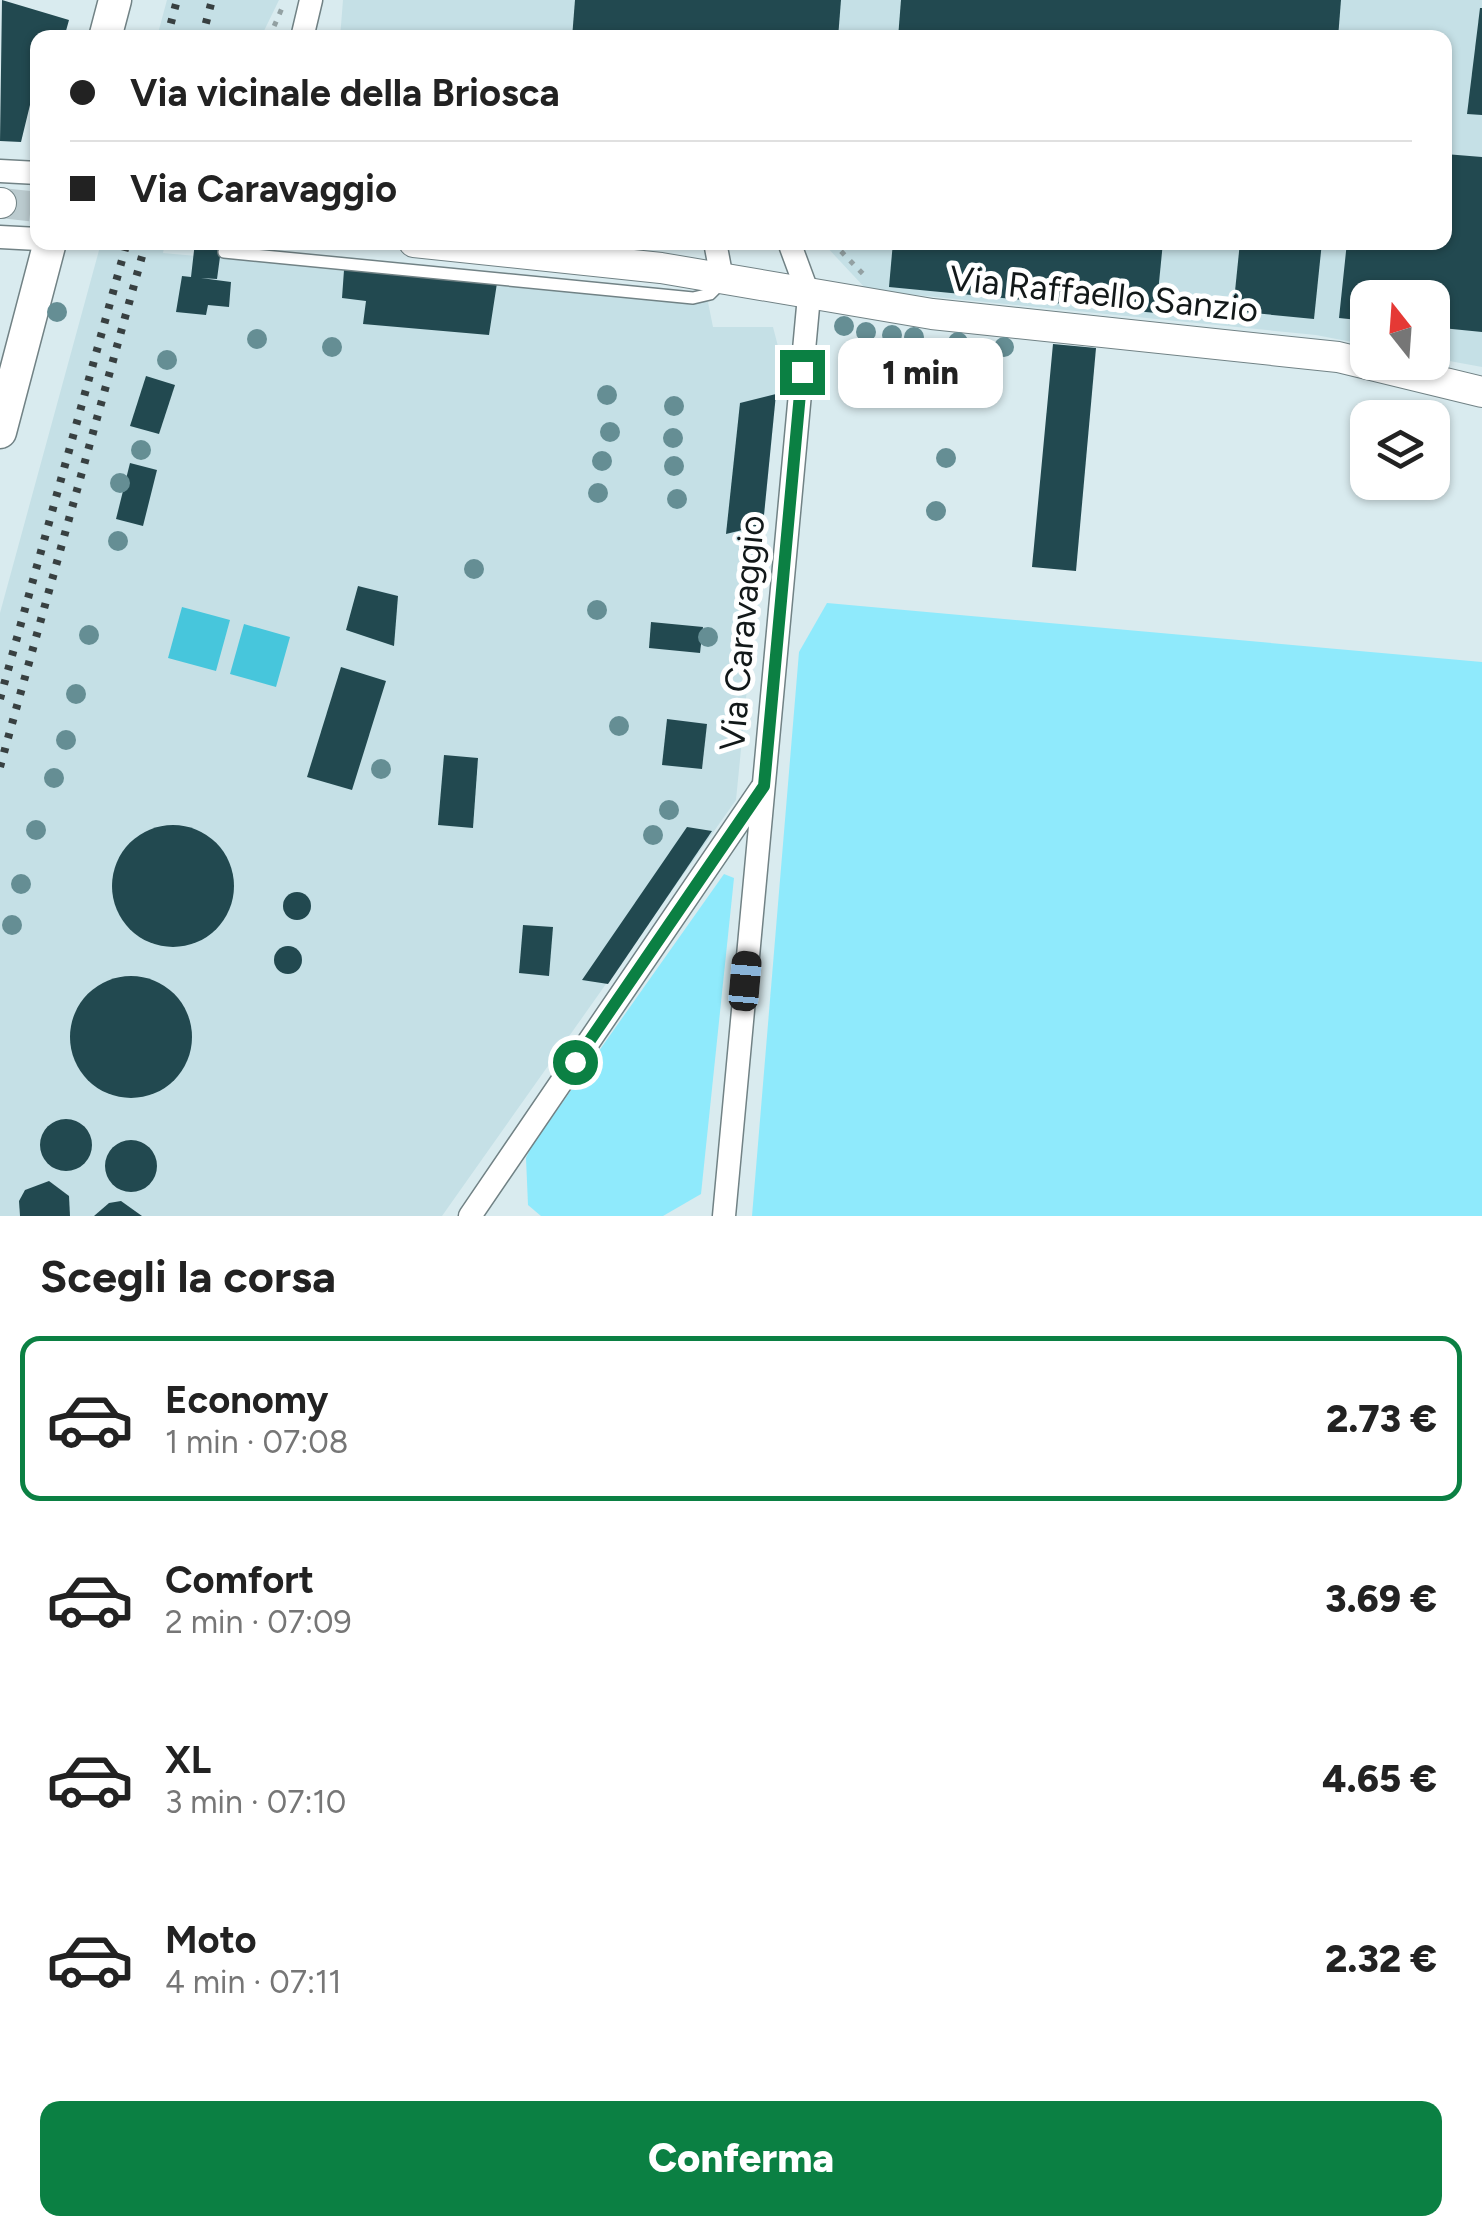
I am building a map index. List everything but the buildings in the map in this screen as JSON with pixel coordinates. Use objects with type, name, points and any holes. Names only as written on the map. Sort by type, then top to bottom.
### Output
[{"type":"main road","points":[[107,30],[115,0]]},
{"type":"main road","points":[[0,432],[48,250]]},
{"type":"street","points":[[304,30],[311,0]]},
{"type":"street","points":[[0,171],[30,173]]},
{"type":"street","points":[[0,237],[30,239]]},
{"type":"street","name":"Via Raffaello Sanzio","points":[[490,250],[661,268],[809,296],[1338,357],[1480,392]]},
{"type":"street","points":[[717,250],[722,279]]},
{"type":"street","points":[[792,250],[809,296]]},
{"type":"street","name":"Via Caravaggio","points":[[724,1216],[809,296]]},
{"type":"street","points":[[470,1216],[764,786]]},
{"type":"lane","points":[[224,252],[693,298],[710,294],[722,279]]},
{"type":"path","points":[[273,30],[286,0]]},
{"type":"path","points":[[840,250],[870,281]]},
{"type":"shaded area","points":[[167,0],[279,0],[264,30],[159,30]]},
{"type":"shaded area","points":[[343,0],[1482,0],[1482,367],[1450,361],[1450,280],[1350,280],[1350,342],[1316,335],[867,290],[830,250],[1452,250],[1452,30],[341,30]]},
{"type":"shaded area","points":[[99,250],[164,250],[163,253],[708,302],[713,327],[773,327],[780,354],[736,800],[442,1216],[0,1216],[0,613]]},
{"type":"shaded area","points":[[827,603],[1482,662],[1482,1216],[752,1216],[799,652]]},
{"type":"shaded area","points":[[182,607],[230,620],[216,671],[168,658]]},
{"type":"shaded area","points":[[244,624],[290,637],[276,687],[230,674]]},
{"type":"shaded area","points":[[724,874],[734,878],[701,1194],[663,1216],[541,1216],[528,1205],[526,1158],[531,1147]]},
{"type":"tunnel","points":[[1,203],[30,206]]},
{"type":"railway","points":[[169,30],[177,0]]},
{"type":"railway","points":[[204,30],[212,0]]},
{"type":"railway","points":[[0,699],[125,250]]},
{"type":"railway","points":[[0,767],[144,250]]},
{"type":"route","points":[[575,1062],[764,786],[802,372]]}]
